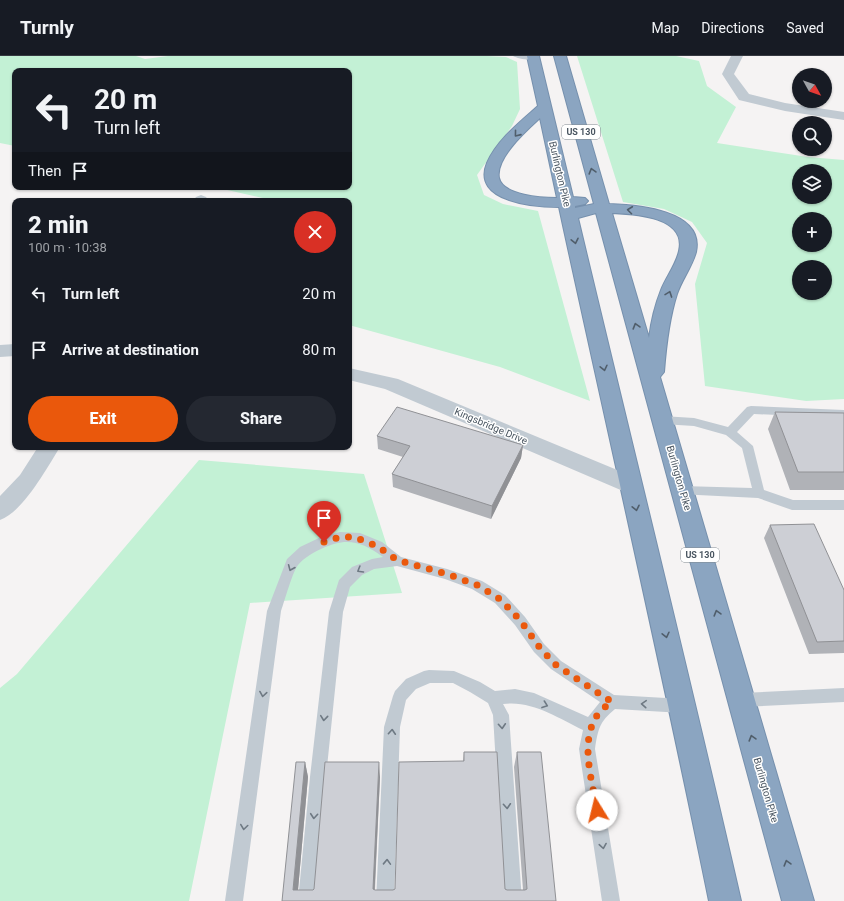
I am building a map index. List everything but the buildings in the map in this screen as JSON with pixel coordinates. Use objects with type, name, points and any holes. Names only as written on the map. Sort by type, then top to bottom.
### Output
[{"type":"highway","name":"Burlington Pike","points":[[560,56],[798,901]]},
{"type":"highway","name":"Burlington Pike","points":[[533,57],[683,706],[725,901]]},
{"type":"highway","points":[[545,106],[522,128],[501,153],[494,165],[491,176],[495,185],[504,193],[568,209],[581,210],[601,202],[654,214],[678,222],[688,234],[690,246],[684,263],[668,293],[658,333],[653,387]]},
{"type":"street","points":[[737,56],[728,74],[744,97],[785,107],[844,116]]},
{"type":"street","points":[[0,351],[12,350]]},
{"type":"street","name":"Kingsbridge Drive","points":[[352,375],[391,384],[631,486]]},
{"type":"street","points":[[0,511],[28,481],[47,450]]},
{"type":"lane","points":[[516,56],[533,57]]},
{"type":"lane","points":[[730,432],[751,410],[844,414]]},
{"type":"lane","points":[[662,420],[694,422],[730,432],[747,446],[759,493]]},
{"type":"lane","points":[[682,491],[759,493],[792,506],[844,505]]},
{"type":"lane","points":[[234,901],[270,653],[274,611],[292,563],[305,551],[324,542],[340,537],[354,537],[377,546],[397,560],[447,574],[477,585],[500,599],[520,620],[540,648],[556,665],[612,702],[683,706]]},
{"type":"lane","points":[[307,901],[318,777],[336,612],[344,584],[357,571],[372,564],[397,560]]},
{"type":"lane","points":[[385,901],[392,728],[395,712],[400,696],[411,684],[429,676],[454,677],[476,687],[493,698],[501,716],[513,901]]},
{"type":"lane","points":[[741,700],[844,695]]},
{"type":"lane","points":[[493,698],[515,696],[525,698],[548,706],[591,726]]},
{"type":"lane","points":[[611,901],[587,749],[591,726],[599,712],[612,702]]},
{"type":"green space","points":[[0,56],[136,56],[145,59],[168,56],[506,57],[517,62],[520,109],[512,126],[477,175],[484,195],[503,204],[538,211],[590,401],[500,367],[352,326],[352,198],[263,198],[227,190],[352,190],[352,68],[12,68],[12,145],[0,143]]},
{"type":"green space","points":[[577,56],[676,56],[699,61],[707,86],[736,107],[717,143],[792,155],[792,156],[844,160],[844,399],[806,401],[705,386],[695,284],[707,243],[692,222],[664,209],[623,202]]},
{"type":"green space","points":[[199,460],[364,474],[402,593],[250,603],[189,901],[0,901],[0,688],[17,674]]},
{"type":"route","points":[[324,542],[340,537],[354,537],[377,546],[397,560],[447,574],[477,585],[500,599],[520,620],[540,648],[556,665],[612,702],[599,712],[591,726],[587,749],[597,810]]}]
